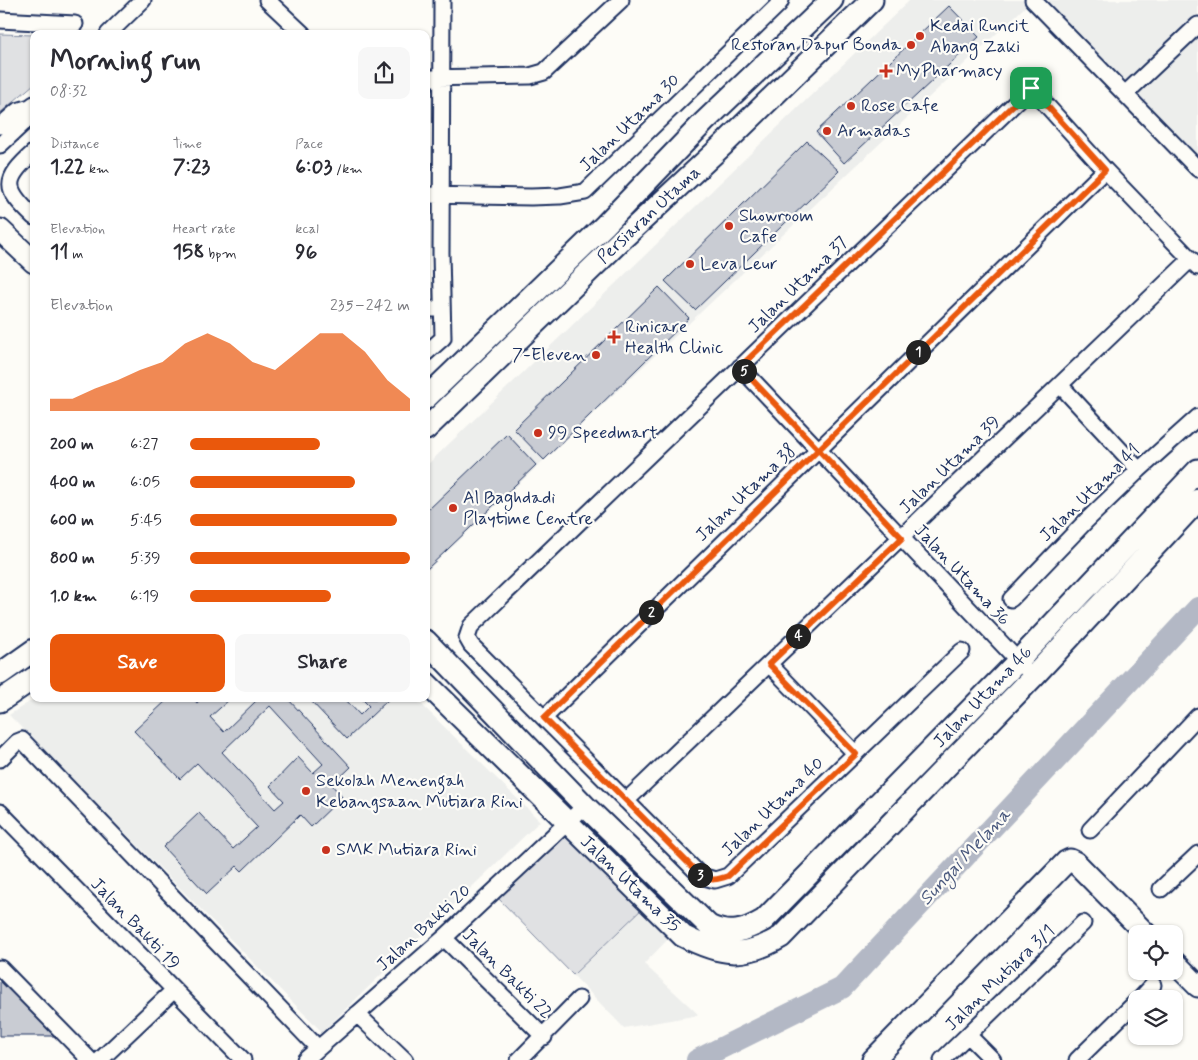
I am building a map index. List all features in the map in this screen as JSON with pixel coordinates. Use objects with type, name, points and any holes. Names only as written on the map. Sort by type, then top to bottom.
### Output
[{"type":"street","points":[[112,30],[143,0]]},
{"type":"street","points":[[268,0],[298,30]]},
{"type":"street","points":[[430,349],[443,338],[434,195],[442,79],[442,0]]},
{"type":"street","points":[[430,78],[530,76],[544,72],[621,0]]},
{"type":"street","name":"Jalan Utama 30","points":[[434,195],[531,197],[560,196],[586,192],[704,78],[781,0]]},
{"type":"street","name":"Persiaran Utama","points":[[430,394],[605,225],[704,122],[832,0]]},
{"type":"street","name":"Persiaran Utama","points":[[430,425],[872,0]]},
{"type":"street","points":[[1033,0],[1198,169]]},
{"type":"street","points":[[0,20],[75,24]]},
{"type":"street","points":[[1125,94],[1198,25]]},
{"type":"street","name":"Jalan Utama 37","points":[[544,718],[471,645],[467,638],[472,626],[1031,88],[1105,170]]},
{"type":"street","points":[[0,126],[17,111],[30,106]]},
{"type":"street","points":[[0,145],[28,119],[30,112]]},
{"type":"street","points":[[30,156],[18,166],[10,178],[11,188],[16,197],[30,213]]},
{"type":"street","points":[[1105,170],[1194,263]]},
{"type":"street","name":"Jalan Utama 38","points":[[544,718],[1105,170]]},
{"type":"street","points":[[0,230],[30,258]]},
{"type":"street","name":"Jalan Utama 39","points":[[626,801],[1060,385],[1194,263]]},
{"type":"street","points":[[430,309],[442,309]]},
{"type":"street","name":"Jalan Utama 36","points":[[740,367],[1033,677]]},
{"type":"street","points":[[1060,385],[1139,470]]},
{"type":"street","name":"Jalan Utama 41","points":[[1011,599],[1139,470],[1198,417]]},
{"type":"street","name":"Jalan Utama 46","points":[[764,920],[1018,661],[1198,470]]},
{"type":"street","name":"Jalan Utama 46","points":[[781,937],[1033,677],[1198,500]]},
{"type":"street","name":"Jalan Utama 35","points":[[430,646],[585,806],[708,926],[721,932],[737,932],[751,928],[764,920]]},
{"type":"street","name":"Jalan Utama 40","points":[[626,801],[701,876],[715,880],[728,876],[962,651]]},
{"type":"street","points":[[0,674],[30,653]]},
{"type":"street","points":[[769,664],[856,754]]},
{"type":"street","points":[[0,701],[30,681]]},
{"type":"street","name":"Jalan Utama 35","points":[[430,687],[566,823],[683,936],[707,948],[729,953],[767,945],[781,937]]},
{"type":"street","points":[[1090,830],[1198,716]]},
{"type":"street","points":[[544,718],[626,801]]},
{"type":"street","points":[[0,759],[17,742],[22,740],[318,1048]]},
{"type":"street","name":"Jalan Utama 35","points":[[566,823],[585,806]]},
{"type":"street","name":"Jalan Bakti 19","points":[[0,812],[243,1060]]},
{"type":"street","name":"Jalan Bakti 20","points":[[305,1060],[444,938],[566,823]]},
{"type":"street","points":[[1160,888],[1198,854]]},
{"type":"street","points":[[873,1060],[1066,862],[1070,860],[1076,863],[1137,925]]},
{"type":"street","name":"Jalan Mutiara 3/1","points":[[942,1060],[1083,923]]},
{"type":"street","name":"Jalan Bakti 22","points":[[444,938],[544,1037]]},
{"type":"street","points":[[0,968],[90,1060]]},
{"type":"street","points":[[1183,971],[1198,986]]},
{"type":"street","points":[[1149,990],[1154,985]]},
{"type":"street","points":[[100,1060],[174,990]]},
{"type":"street","points":[[519,1060],[544,1037],[579,999]]},
{"type":"street","points":[[1077,1060],[1128,1010]]},
{"type":"street","points":[[357,1014],[405,1060]]},
{"type":"street","points":[[968,1035],[993,1060]]},
{"type":"shaded area","points":[[910,0],[1198,0],[1198,181],[1027,5],[430,567],[430,462]]},
{"type":"shaded area","points":[[0,34],[30,35],[30,87],[0,113]]},
{"type":"shaded area","name":"SMK Mutiara Rini","points":[[30,702],[419,702],[540,821],[322,1032],[9,715]]},
{"type":"shaded area","points":[[561,836],[569,836],[645,906],[573,975],[496,896]]},
{"type":"shaded area","points":[[645,906],[672,935],[644,964],[699,1015],[624,1028],[573,975]]},
{"type":"building","points":[[949,6],[979,37],[844,163],[816,132]]},
{"type":"building","points":[[807,141],[839,171],[695,310],[665,281]]},
{"type":"building","points":[[659,287],[689,318],[544,460],[514,429]]},
{"type":"building","points":[[507,434],[536,465],[430,566],[430,508]]},
{"type":"building","name":"Sekolah Menengah Kebangsaan Mutiara Rini","points":[[165,702],[227,702],[210,717],[224,732],[255,702],[291,702],[351,767],[332,785],[342,797],[311,827],[300,815],[242,871],[237,866],[207,894],[163,847],[199,813],[233,849],[257,827],[197,763],[180,779],[134,731]],"holes":[[[270,706],[323,764],[313,773],[298,757],[270,786],[284,801],[275,809],[222,752]]]},
{"type":"building","points":[[312,702],[348,702],[360,715],[369,706],[365,702],[386,702],[347,739]]},
{"type":"building","points":[[0,977],[54,1036],[0,1036]]},
{"type":"waterway","name":"Sungai Melana","points":[[697,1060],[842,988],[1198,608]]},
{"type":"place","name":"Kedai Runcit Abang Zaki","points":[[920,36]]},
{"type":"place","name":"Restoran Dapur Bonda","points":[[911,45]]},
{"type":"place","name":"MyPharmacy","points":[[886,71]]},
{"type":"place","name":"Rose Cafe","points":[[851,106]]},
{"type":"place","name":"Armadas","points":[[827,131]]},
{"type":"place","name":"Showroom Cafe","points":[[729,226]]},
{"type":"place","name":"Leva Leur","points":[[690,264]]},
{"type":"place","name":"Rinicare Health Clinic","points":[[614,337]]},
{"type":"place","name":"7-Eleven","points":[[596,355]]},
{"type":"place","name":"99 Speedmart","points":[[538,433]]},
{"type":"place","name":"Al Baghdadi Playtime Centre","points":[[453,508]]},
{"type":"place","name":"Sekolah Menengah Kebangsaan Mutiara Rini","points":[[306,791]]},
{"type":"place","name":"SMK Mutiara Rini","points":[[326,850]]},
{"type":"route","points":[[1031,88],[740,367],[818,449],[902,538],[769,664],[856,754],[728,876],[715,880],[707,879],[701,876],[544,718],[685,578],[818,449],[870,399],[1105,170],[1031,88]]}]
